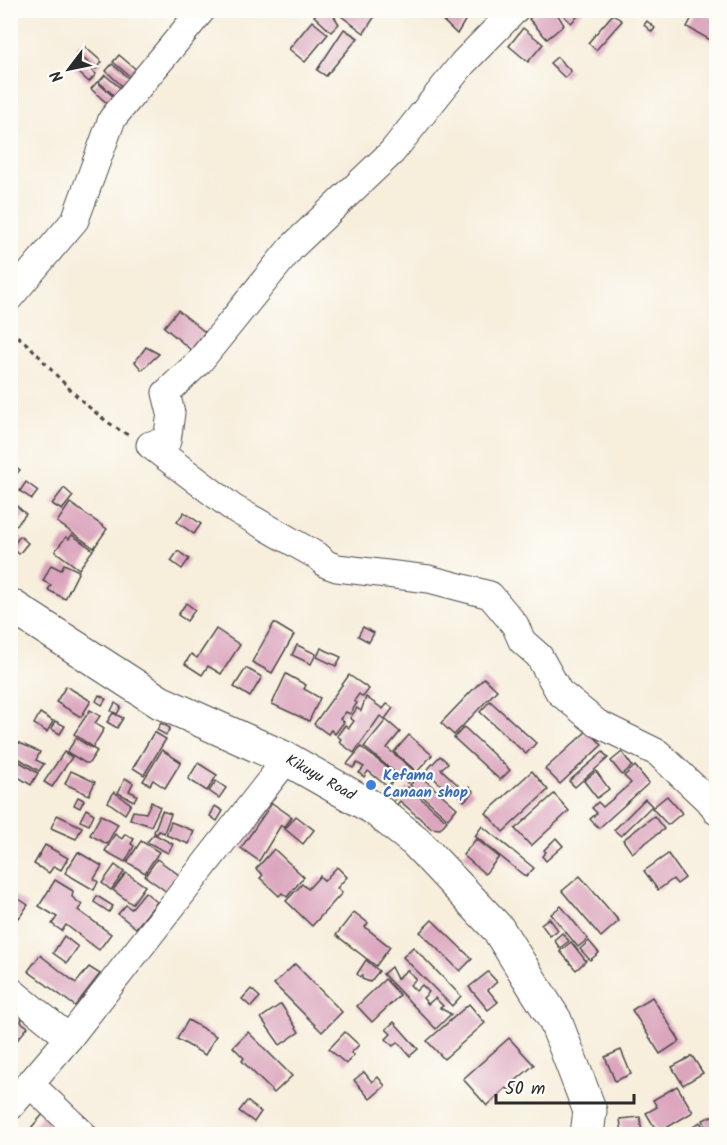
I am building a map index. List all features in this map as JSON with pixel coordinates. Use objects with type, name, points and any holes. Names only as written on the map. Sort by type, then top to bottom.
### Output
[{"type":"main road","name":"Kikuyu Road","points":[[10,605],[160,702],[287,759],[375,809],[415,841],[498,929],[555,1020],[590,1111],[587,1134]]},
{"type":"street","points":[[10,297],[75,220],[112,119],[202,10]]},
{"type":"street","points":[[150,446],[167,441],[171,413],[166,393],[199,362],[291,248],[392,152],[463,63],[515,10]]},
{"type":"street","points":[[150,446],[233,508],[319,557],[326,564],[337,568],[429,579],[490,595],[516,625],[522,641],[539,656],[560,692],[597,723],[658,753],[717,811]]},
{"type":"street","points":[[10,1107],[69,1038],[287,759]]},
{"type":"street","points":[[10,990],[69,1038]]},
{"type":"street","points":[[29,1083],[83,1134]]},
{"type":"path","points":[[10,331],[46,360],[59,378],[105,422],[150,446]]},
{"type":"building","points":[[321,10],[330,10],[339,24],[331,32],[314,16]]},
{"type":"building","points":[[333,10],[366,10],[375,16],[364,33]]},
{"type":"building","points":[[432,10],[457,10],[466,19],[457,34]]},
{"type":"building","points":[[541,10],[555,10],[564,25],[547,39],[529,19]]},
{"type":"building","points":[[558,10],[584,10],[571,23]]},
{"type":"building","points":[[696,10],[716,19],[716,32],[712,41],[687,27]]},
{"type":"building","points":[[613,14],[622,21],[596,50],[588,43]]},
{"type":"building","points":[[312,21],[328,34],[305,62],[289,49]]},
{"type":"building","points":[[647,21],[655,28],[652,32],[644,25]]},
{"type":"building","points":[[523,28],[543,44],[528,62],[509,46]]},
{"type":"building","points":[[344,29],[358,38],[326,76],[317,70]]},
{"type":"building","points":[[84,46],[102,62],[96,69],[77,53]]},
{"type":"building","points":[[119,55],[138,71],[132,78],[113,62]]},
{"type":"building","points":[[557,57],[571,71],[565,78],[550,63]]},
{"type":"building","points":[[78,58],[96,74],[89,82],[71,66]]},
{"type":"building","points":[[112,64],[131,80],[124,88],[106,71]]},
{"type":"building","points":[[105,75],[124,91],[117,98],[99,82]]},
{"type":"building","points":[[97,82],[115,98],[109,105],[91,89]]},
{"type":"building","points":[[178,310],[205,332],[191,350],[164,327]]},
{"type":"building","points":[[146,347],[159,354],[142,370],[135,362]]},
{"type":"building","points":[[10,463],[20,470],[10,481]]},
{"type":"building","points":[[26,482],[38,491],[32,499],[20,491]]},
{"type":"building","points":[[64,488],[73,496],[62,510],[52,504]]},
{"type":"building","points":[[10,500],[26,514],[14,528],[10,525]]},
{"type":"building","points":[[70,503],[107,529],[94,548],[57,522]]},
{"type":"building","points":[[184,512],[201,524],[194,534],[177,522]]},
{"type":"building","points":[[72,535],[93,550],[79,569],[55,551],[66,537],[69,539]]},
{"type":"building","points":[[20,536],[28,543],[19,554],[11,548]]},
{"type":"building","points":[[178,551],[189,559],[182,569],[171,561]]},
{"type":"building","points":[[64,564],[79,571],[65,599],[48,590],[51,585],[43,581],[51,565],[61,570]]},
{"type":"building","points":[[186,603],[195,610],[187,621],[178,615]]},
{"type":"building","points":[[274,623],[294,635],[272,673],[252,662]]},
{"type":"building","points":[[363,627],[374,633],[369,642],[358,636]]},
{"type":"building","points":[[216,629],[240,645],[221,674],[208,666],[202,675],[185,664],[191,654],[197,658]]},
{"type":"building","points":[[297,645],[316,654],[311,664],[292,655]]},
{"type":"building","points":[[321,648],[341,657],[336,666],[317,657]]},
{"type":"building","points":[[246,668],[262,677],[250,697],[234,687]]},
{"type":"building","points":[[286,674],[306,685],[304,689],[320,698],[309,721],[272,704]]},
{"type":"building","points":[[349,675],[369,689],[363,697],[359,694],[354,701],[357,703],[350,714],[346,712],[340,719],[344,722],[335,734],[331,730],[328,734],[314,724]]},
{"type":"building","points":[[484,678],[497,690],[454,735],[441,723]]},
{"type":"building","points":[[66,686],[91,701],[81,717],[56,702]]},
{"type":"building","points":[[99,695],[106,699],[102,705],[96,701]]},
{"type":"building","points":[[366,697],[383,709],[387,704],[393,708],[385,719],[380,716],[354,753],[339,742],[341,739],[337,736],[345,725],[349,728],[354,721],[350,718],[357,708],[361,711]]},
{"type":"building","points":[[490,701],[536,743],[526,754],[480,712]]},
{"type":"building","points":[[115,703],[121,707],[117,714],[111,711]]},
{"type":"building","points":[[90,710],[100,716],[95,723],[104,729],[93,747],[74,734]]},
{"type":"building","points":[[40,713],[53,721],[47,732],[34,724]]},
{"type":"building","points":[[113,713],[123,718],[117,728],[107,722]]},
{"type":"building","points":[[386,720],[400,732],[387,748],[417,773],[408,783],[364,747]]},
{"type":"building","points":[[55,721],[65,726],[60,734],[51,729]]},
{"type":"building","points":[[161,723],[170,728],[166,735],[157,730]]},
{"type":"building","points":[[464,727],[510,770],[500,780],[454,738]]},
{"type":"building","points":[[588,730],[602,745],[560,784],[545,769]]},
{"type":"building","points":[[154,732],[166,739],[144,775],[133,768]]},
{"type":"building","points":[[409,735],[432,755],[417,772],[394,752]]},
{"type":"building","points":[[76,738],[97,751],[89,763],[67,752]]},
{"type":"building","points":[[17,742],[40,752],[36,760],[44,764],[39,771],[10,753]]},
{"type":"building","points":[[361,747],[397,775],[388,787],[368,771],[364,777],[359,773],[364,767],[357,763],[353,768],[347,764]]},
{"type":"building","points":[[162,750],[181,762],[165,788],[153,780],[150,785],[143,781]]},
{"type":"building","points":[[64,752],[72,757],[52,787],[44,782]]},
{"type":"building","points":[[603,752],[608,758],[575,787],[569,781]]},
{"type":"building","points":[[622,752],[632,766],[622,775],[611,761]]},
{"type":"building","points":[[10,756],[38,773],[31,785],[10,772]]},
{"type":"building","points":[[440,756],[448,763],[441,769],[458,785],[450,793],[426,771]]},
{"type":"building","points":[[198,763],[217,775],[207,791],[188,779]]},
{"type":"building","points":[[635,766],[649,783],[599,828],[590,819],[597,813],[592,808],[598,802],[603,807],[631,783],[624,776]]},
{"type":"building","points":[[71,771],[95,782],[89,795],[65,784]]},
{"type":"building","points":[[532,771],[548,790],[503,832],[486,813]]},
{"type":"building","points":[[596,771],[609,789],[597,798],[584,781]]},
{"type":"building","points":[[419,775],[457,808],[448,819],[410,785]]},
{"type":"building","points":[[125,778],[133,783],[129,791],[137,795],[134,801],[118,793]]},
{"type":"building","points":[[216,781],[226,788],[219,798],[209,791]]},
{"type":"building","points":[[408,787],[447,821],[440,829],[431,828],[400,801],[395,807],[392,803]]},
{"type":"building","points":[[469,787],[474,792],[464,801],[459,795]]},
{"type":"building","points":[[114,792],[131,804],[125,814],[108,802]]},
{"type":"building","points":[[554,794],[569,811],[531,846],[515,829]]},
{"type":"building","points":[[667,796],[682,813],[668,825],[652,808]]},
{"type":"building","points":[[78,797],[84,800],[80,808],[74,805]]},
{"type":"building","points":[[645,799],[652,806],[621,836],[614,830]]},
{"type":"building","points":[[151,802],[160,807],[151,826],[130,819],[133,811],[146,813]]},
{"type":"building","points":[[272,803],[292,817],[284,828],[281,825],[259,861],[241,848]]},
{"type":"building","points":[[215,806],[223,811],[217,821],[210,816]]},
{"type":"building","points":[[86,809],[94,814],[89,825],[80,821]]},
{"type":"building","points":[[162,811],[171,814],[164,833],[159,831],[157,834],[154,832]]},
{"type":"building","points":[[57,815],[82,827],[76,839],[51,828]]},
{"type":"building","points":[[101,815],[118,824],[107,844],[90,835]]},
{"type":"building","points":[[296,816],[314,830],[303,844],[285,829]]},
{"type":"building","points":[[654,816],[664,829],[632,853],[623,840]]},
{"type":"building","points":[[171,822],[194,831],[189,844],[166,835]]},
{"type":"building","points":[[482,826],[534,868],[526,877],[475,836]]},
{"type":"building","points":[[115,834],[122,839],[125,834],[134,839],[131,844],[134,846],[125,862],[105,851]]},
{"type":"building","points":[[154,834],[173,844],[168,853],[147,842]]},
{"type":"building","points":[[556,838],[563,846],[546,861],[542,856],[546,852],[544,850]]},
{"type":"building","points":[[476,839],[499,857],[485,874],[463,855]]},
{"type":"building","points":[[141,841],[159,852],[145,873],[127,862]]},
{"type":"building","points":[[45,845],[68,858],[61,870],[54,866],[49,873],[34,864]]},
{"type":"building","points":[[274,849],[304,877],[287,897],[282,893],[279,896],[260,878],[263,875],[256,869]]},
{"type":"building","points":[[78,852],[102,866],[94,879],[98,882],[94,890],[65,873]]},
{"type":"building","points":[[668,854],[685,878],[677,884],[673,879],[658,890],[644,871]]},
{"type":"building","points":[[157,859],[179,875],[167,892],[145,876]]},
{"type":"building","points":[[115,865],[124,872],[111,890],[102,883]]},
{"type":"building","points":[[337,867],[347,877],[337,888],[342,893],[312,926],[286,901],[302,884],[308,889],[320,876],[324,881]]},
{"type":"building","points":[[126,873],[145,886],[132,904],[113,890]]},
{"type":"building","points":[[580,876],[619,921],[601,937],[562,891]]},
{"type":"building","points":[[55,880],[73,891],[72,897],[82,905],[78,910],[111,934],[99,950],[66,925],[62,931],[52,924],[57,917],[39,906]]},
{"type":"building","points":[[145,892],[157,902],[136,928],[118,914],[126,905],[131,909]]},
{"type":"building","points":[[10,893],[28,905],[19,918],[10,913]]},
{"type":"building","points":[[97,896],[113,906],[109,912],[94,902]]},
{"type":"building","points":[[561,906],[588,939],[578,947],[551,914]]},
{"type":"building","points":[[354,912],[368,923],[365,927],[390,947],[376,966],[336,935]]},
{"type":"building","points":[[549,918],[558,930],[550,936],[541,924]]},
{"type":"building","points":[[432,920],[472,959],[460,971],[420,932]]},
{"type":"building","points":[[562,933],[569,941],[560,948],[554,940]]},
{"type":"building","points":[[64,936],[78,947],[67,963],[53,953]]},
{"type":"building","points":[[589,941],[599,953],[590,960],[580,949]]},
{"type":"building","points":[[571,942],[586,961],[576,970],[560,951]]},
{"type":"building","points":[[413,947],[461,996],[452,1006],[403,957]]},
{"type":"building","points":[[40,955],[76,983],[89,967],[100,974],[75,1006],[28,971]]},
{"type":"building","points":[[366,960],[379,971],[370,982],[357,974]]},
{"type":"building","points":[[295,964],[342,1012],[322,1032],[274,984]]},
{"type":"building","points":[[391,967],[397,979],[407,970],[416,979],[410,985],[416,991],[422,985],[429,992],[423,998],[428,1004],[435,998],[443,1006],[440,1008],[451,1014],[436,1029],[383,974]]},
{"type":"building","points":[[488,972],[497,982],[488,990],[498,1002],[488,1010],[469,987]]},
{"type":"building","points":[[385,979],[400,995],[372,1022],[357,1006]]},
{"type":"building","points":[[251,989],[260,997],[251,1007],[242,999]]},
{"type":"building","points":[[10,994],[34,1020],[31,1024],[22,1018],[21,1022],[28,1027],[10,1049],[10,1029],[16,1032],[10,1028]]},
{"type":"building","points":[[652,997],[680,1041],[660,1054],[632,1010]]},
{"type":"building","points":[[281,1004],[299,1032],[280,1045],[261,1018]]},
{"type":"building","points":[[469,1004],[485,1023],[444,1059],[427,1041]]},
{"type":"building","points":[[188,1020],[216,1036],[205,1055],[177,1039]]},
{"type":"building","points":[[394,1022],[418,1049],[410,1056],[398,1042],[393,1046],[386,1039],[391,1034],[386,1029]]},
{"type":"building","points":[[248,1032],[292,1076],[274,1093],[242,1061],[244,1058],[233,1047]]},
{"type":"building","points":[[345,1032],[359,1045],[351,1053],[354,1055],[346,1064],[329,1049]]},
{"type":"building","points":[[509,1038],[534,1065],[514,1082],[519,1087],[513,1092],[506,1088],[487,1106],[463,1079]]},
{"type":"building","points":[[621,1050],[631,1074],[615,1081],[605,1057]]},
{"type":"building","points":[[692,1056],[703,1073],[683,1085],[672,1067]]},
{"type":"building","points":[[364,1072],[372,1082],[378,1077],[385,1086],[370,1099],[354,1080]]},
{"type":"building","points":[[677,1086],[693,1112],[658,1133],[646,1113],[657,1107],[653,1100]]},
{"type":"building","points":[[247,1101],[261,1112],[254,1122],[239,1111]]},
{"type":"building","points":[[44,1113],[66,1134],[38,1134],[31,1128]]},
{"type":"building","points":[[716,1114],[716,1134],[710,1134],[703,1120]]},
{"type":"building","points":[[640,1117],[642,1134],[622,1134],[620,1119]]},
{"type":"building","points":[[700,1122],[707,1134],[683,1134]]},
{"type":"place","name":"Kefama Canaan shop","points":[[371,785]]}]
